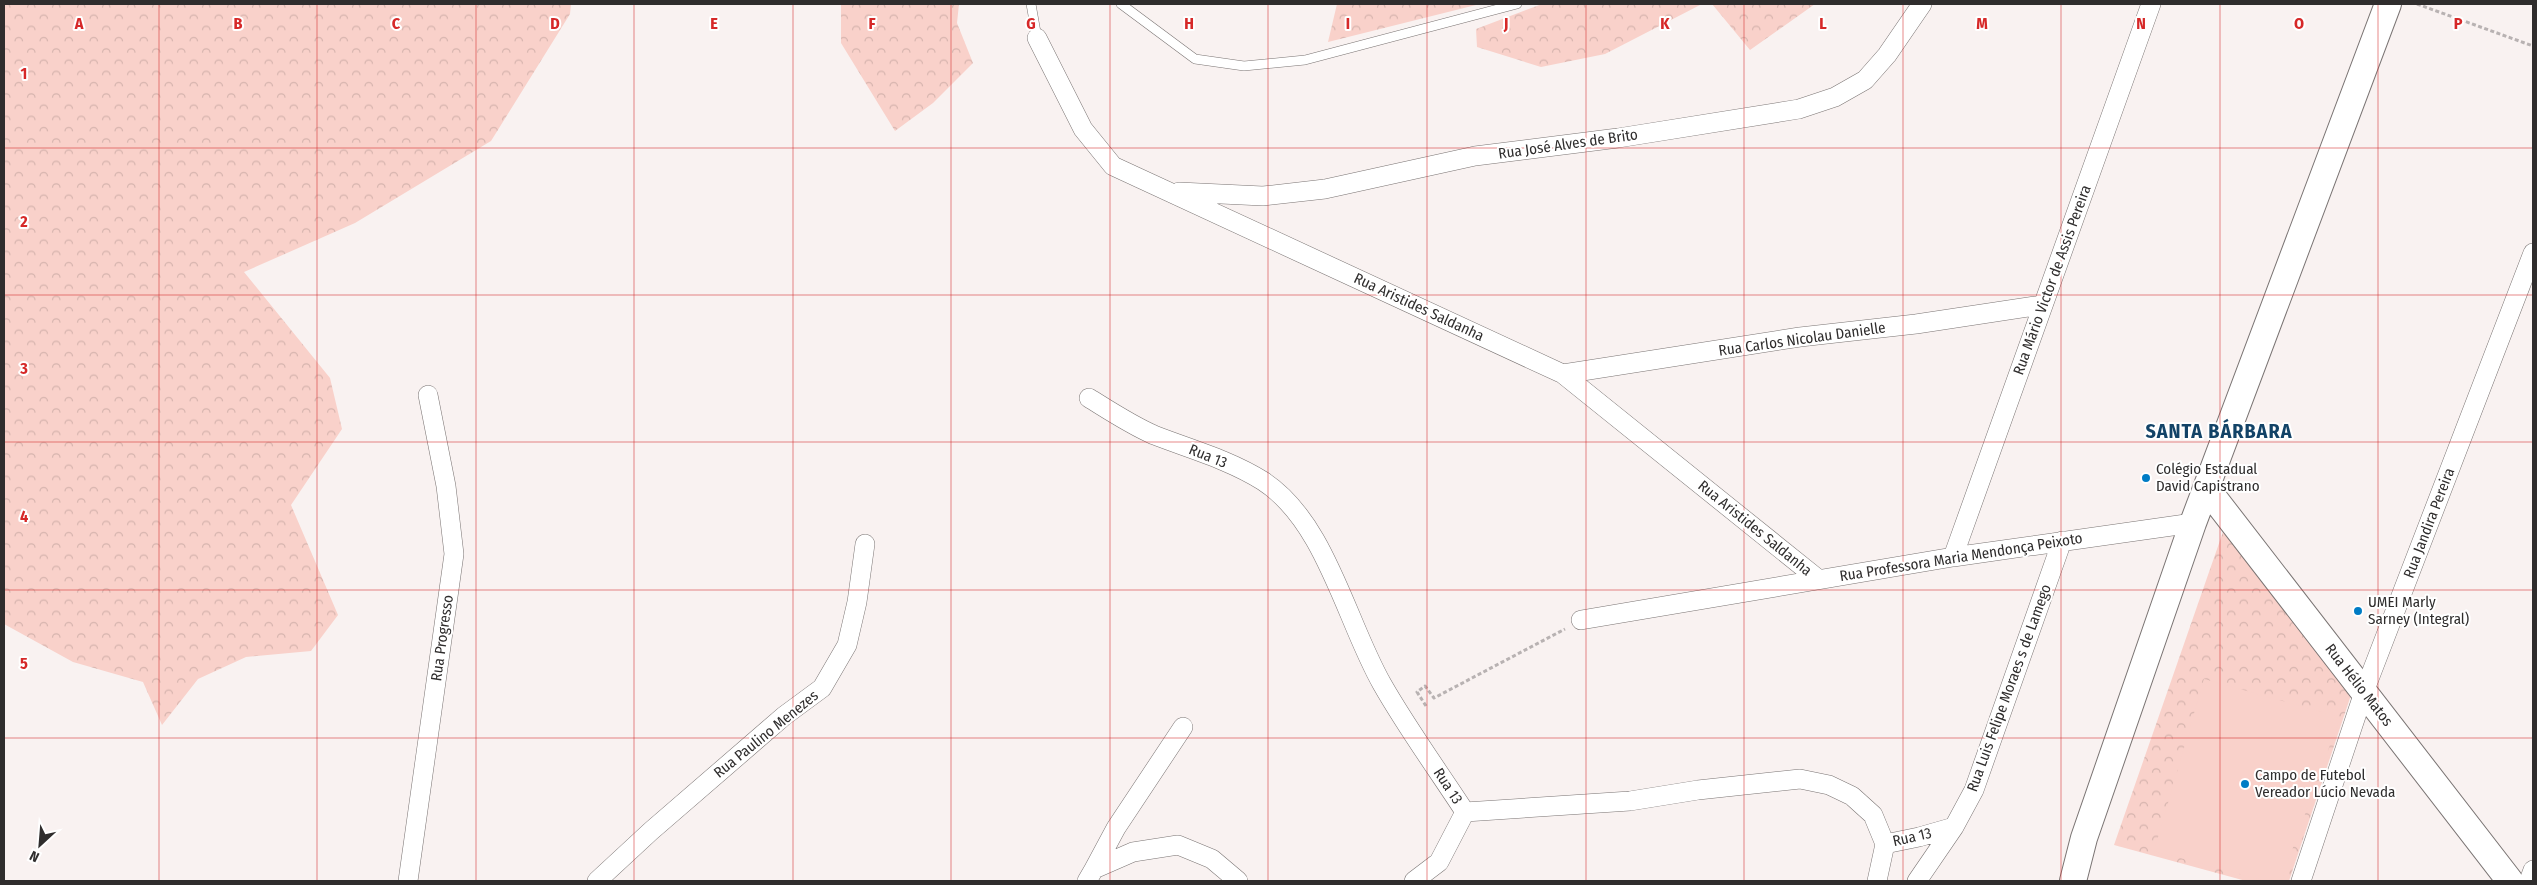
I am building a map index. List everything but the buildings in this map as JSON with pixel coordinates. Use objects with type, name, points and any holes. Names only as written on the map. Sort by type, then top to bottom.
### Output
[{"type":"street","name":"Rua José Alves de Brito","points":[[1171,191],[1263,196],[1325,189],[1475,156],[1618,138],[1799,110],[1834,97],[1864,80],[1887,55],[1922,4]]},
{"type":"street","name":"Rua Mário Victor de Assis Pereira","points":[[1953,557],[2150,4]]},
{"type":"street","points":[[2073,881],[2084,838],[2193,523],[2388,4]]},
{"type":"street","name":"Rua Aristides Saldanha","points":[[1037,38],[1084,129],[1113,166],[1171,191],[1563,374],[1818,579]]},
{"type":"street","name":"Rua Jandira Pereira","points":[[2301,881],[2364,692],[2533,253]]},
{"type":"street","name":"Rua Carlos Nicolau Danielle","points":[[1563,374],[1800,337],[1916,324],[2042,305]]},
{"type":"street","name":"Rua Progresso","points":[[408,881],[454,554],[446,486],[428,395]]},
{"type":"street","name":"Rua 13","points":[[1089,398],[1122,420],[1217,458],[1263,481],[1295,508],[1314,537],[1382,684],[1465,812],[1630,801],[1698,790],[1800,779],[1829,784],[1852,796],[1874,815],[1886,844],[1954,827]]},
{"type":"street","name":"Rua Hélio Matos","points":[[2207,489],[2510,881]]},
{"type":"street","name":"Rua Professora Maria Mendonça Peixoto","points":[[1581,620],[1953,557],[2193,523]]},
{"type":"street","name":"Rua Luis Felipe Moraes s de Lamego","points":[[1917,881],[1954,827],[1974,790],[2062,541]]},
{"type":"street","name":"Rua Paulino Menezes","points":[[597,881],[651,831],[784,716],[822,688],[847,645],[865,544]]},
{"type":"street","points":[[1091,875],[1116,828],[1183,727]]},
{"type":"street","points":[[1414,881],[1439,862],[1465,812]]},
{"type":"street","points":[[1877,881],[1886,844]]},
{"type":"street","points":[[1091,875],[1133,852],[1178,845],[1212,859],[1238,881]]},
{"type":"street","points":[[2529,881],[2533,870]]},
{"type":"lane","points":[[1032,4],[1037,38]]},
{"type":"lane","points":[[1121,4],[1195,59],[1244,66],[1305,60],[1517,4]]},
{"type":"path","points":[[2417,4],[2533,46]]},
{"type":"path","points":[[1426,706],[1417,692],[1425,686],[1434,698],[1581,620]]},
{"type":"green space","points":[[4,4],[571,4],[570,14],[491,141],[355,223],[244,272],[330,378],[342,429],[291,505],[338,615],[311,651],[246,657],[198,679],[162,725],[143,682],[73,662],[4,624]]},
{"type":"green space","points":[[841,4],[959,4],[957,23],[973,63],[933,103],[895,131],[841,43]]},
{"type":"green space","points":[[1337,4],[1480,4],[1328,42]]},
{"type":"green space","points":[[1542,4],[1702,4],[1605,54],[1541,67],[1477,47],[1476,29]]},
{"type":"green space","points":[[1712,4],[1815,4],[1750,50]]},
{"type":"green space","points":[[2224,529],[2351,695],[2289,881],[2246,881],[2114,845]]},
{"type":"green space","name":"Campo de Futebol Vereador Lúcio Nevada","points":[[2204,679],[2340,717],[2281,881],[2266,881],[2154,851]]},
{"type":"place","name":"Colégio Estadual David Capistrano","points":[[2146,478]]},
{"type":"place","name":"UMEI Marly Sarney (Integral)","points":[[2358,611]]},
{"type":"place","name":"Campo de Futebol Vereador Lúcio Nevada","points":[[2245,784]]},
{"type":"district","name":"SANTA BÁRBARA","points":[[2219,431]]}]
